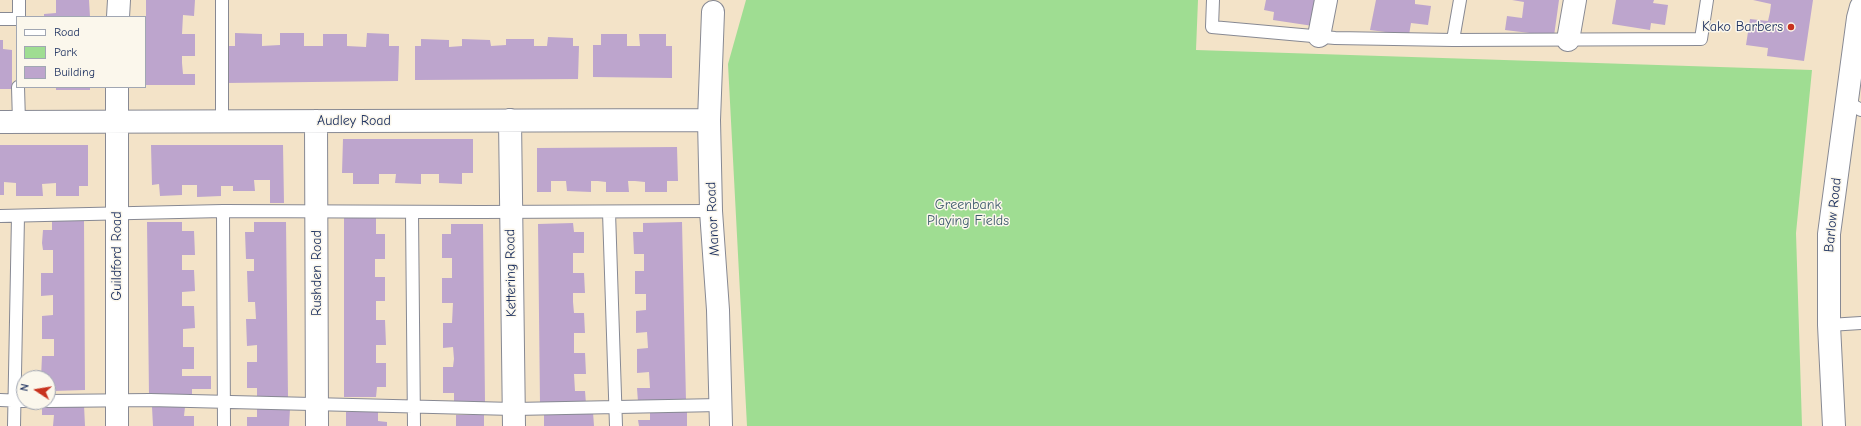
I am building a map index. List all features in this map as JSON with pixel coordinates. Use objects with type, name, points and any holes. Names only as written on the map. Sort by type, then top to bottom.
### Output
[{"type":"street","points":[[118,16],[119,0]]},
{"type":"street","points":[[1319,36],[1326,0]]},
{"type":"street","points":[[1568,40],[1575,0]]},
{"type":"street","name":"Barlow Road","points":[[1834,426],[1829,325],[1828,234],[1854,106],[1858,18],[1861,7]]},
{"type":"street","name":"Manor Road","points":[[713,12],[709,120],[711,210],[718,310],[720,416]]},
{"type":"street","name":"Guildford Road","points":[[117,88],[117,426]]},
{"type":"street","name":"Kettering Road","points":[[510,120],[510,212],[514,418]]},
{"type":"street","name":"Audley Road","points":[[9,122],[709,120]]},
{"type":"street","name":"Rushden Road","points":[[316,121],[317,426]]},
{"type":"lane","points":[[18,16],[19,0]]},
{"type":"lane","points":[[222,0],[222,121]]},
{"type":"lane","points":[[1213,0],[1212,27],[1319,36],[1454,40],[1701,39],[1707,0]]},
{"type":"lane","points":[[1454,40],[1460,0]]},
{"type":"lane","points":[[0,19],[16,18]]},
{"type":"lane","points":[[9,122],[18,88]]},
{"type":"lane","points":[[0,216],[223,212],[412,213],[711,210]]},
{"type":"lane","points":[[223,212],[224,426]]},
{"type":"lane","points":[[609,212],[616,426]]},
{"type":"lane","points":[[412,213],[414,426]]},
{"type":"lane","points":[[18,216],[19,370]]},
{"type":"lane","points":[[1829,325],[1861,323]]},
{"type":"lane","points":[[0,400],[16,401]]},
{"type":"lane","points":[[56,401],[150,400],[414,406],[514,418],[615,406],[720,416]]},
{"type":"lane","points":[[14,426],[17,410]]},
{"type":"green space","name":"Greenbank Playing Fields","points":[[746,0],[1198,0],[1196,50],[1812,70],[1796,233],[1802,426],[747,426],[728,64]]},
{"type":"building","points":[[56,0],[89,0],[90,16],[44,16],[44,14],[56,13]]},
{"type":"building","points":[[146,0],[195,0],[194,16],[183,15],[182,34],[195,34],[195,56],[182,56],[182,63],[183,74],[195,74],[195,85],[146,85]]},
{"type":"building","points":[[1266,0],[1316,0],[1313,26],[1273,20],[1274,12],[1264,10]]},
{"type":"building","points":[[1376,0],[1415,0],[1415,4],[1431,6],[1428,25],[1411,23],[1409,35],[1370,30]]},
{"type":"building","points":[[1512,0],[1559,0],[1554,36],[1505,30],[1507,16],[1522,18],[1524,2]]},
{"type":"building","points":[[1616,0],[1654,0],[1653,3],[1668,5],[1665,25],[1651,23],[1650,30],[1612,24]]},
{"type":"building","points":[[1753,0],[1813,0],[1804,61],[1767,56],[1768,48],[1746,45],[1750,19],[1768,21],[1770,12],[1771,4]]},
{"type":"building","points":[[235,33],[262,34],[262,46],[280,45],[280,33],[304,33],[304,46],[323,46],[323,34],[347,34],[347,46],[366,47],[367,33],[389,34],[389,46],[399,46],[398,81],[226,83],[226,46],[235,46]]},
{"type":"building","points":[[601,34],[627,34],[627,46],[640,46],[639,34],[666,34],[666,46],[672,46],[672,78],[593,77],[593,45],[601,45]]},
{"type":"building","points":[[548,37],[573,38],[573,46],[579,46],[578,79],[415,80],[415,46],[421,46],[421,39],[449,40],[449,47],[462,46],[462,39],[490,40],[491,46],[506,45],[506,39],[534,39],[534,46],[547,46]]},
{"type":"building","points":[[0,40],[3,40],[3,49],[12,50],[12,89],[0,89]]},
{"type":"building","points":[[56,88],[90,88],[90,90],[56,90]]},
{"type":"building","points":[[343,139],[473,139],[473,173],[462,173],[462,184],[439,183],[439,174],[421,174],[421,184],[395,183],[396,174],[379,174],[379,184],[353,184],[353,173],[342,173]]},
{"type":"building","points":[[0,145],[88,145],[88,186],[79,186],[79,196],[56,196],[56,183],[42,184],[43,196],[16,196],[16,183],[4,182],[4,195],[0,195]]},
{"type":"building","points":[[151,145],[283,145],[284,203],[270,203],[270,180],[254,180],[255,191],[233,191],[233,186],[221,186],[221,196],[197,197],[197,185],[182,185],[182,195],[160,196],[159,184],[152,185]]},
{"type":"building","points":[[677,147],[678,181],[667,181],[667,192],[645,192],[645,182],[635,181],[628,181],[629,192],[606,192],[606,182],[598,181],[591,181],[591,192],[567,191],[566,181],[551,181],[551,192],[537,192],[537,148]]},
{"type":"building","points":[[344,216],[376,216],[376,234],[385,234],[385,259],[375,259],[375,277],[385,277],[385,301],[376,301],[376,320],[385,320],[386,345],[376,345],[376,363],[386,363],[386,387],[377,387],[376,397],[344,397]]},
{"type":"building","points":[[52,221],[84,221],[85,390],[56,391],[56,370],[41,370],[42,356],[54,356],[54,339],[42,339],[42,316],[53,315],[53,295],[41,296],[41,273],[53,273],[53,250],[43,250],[43,230],[52,230]]},
{"type":"building","points":[[147,222],[182,222],[182,231],[194,231],[195,255],[182,255],[182,270],[194,270],[195,291],[182,292],[182,306],[194,306],[195,328],[183,329],[183,347],[194,347],[194,369],[182,369],[182,376],[211,376],[211,389],[192,389],[192,395],[149,396]]},
{"type":"building","points":[[254,222],[286,222],[288,397],[257,398],[257,388],[247,388],[247,362],[257,362],[257,345],[247,346],[246,319],[256,319],[255,302],[248,302],[247,271],[254,271],[254,259],[246,259],[245,232],[254,232]]},
{"type":"building","points":[[682,222],[686,401],[638,402],[637,388],[650,388],[649,372],[637,373],[637,349],[648,348],[647,332],[636,333],[636,311],[646,310],[646,294],[635,294],[635,271],[644,271],[644,254],[634,254],[633,232],[643,232],[643,223]]},
{"type":"building","points":[[573,223],[574,232],[584,232],[584,253],[573,253],[573,273],[584,273],[585,293],[573,293],[573,302],[574,313],[584,313],[585,333],[574,333],[574,353],[585,353],[586,374],[574,374],[575,391],[585,391],[586,404],[540,405],[538,224]]},
{"type":"building","points":[[451,224],[483,224],[485,402],[454,403],[454,393],[443,393],[443,367],[453,367],[454,359],[453,347],[443,348],[443,323],[452,323],[453,303],[442,303],[442,278],[452,278],[452,258],[442,258],[442,234],[451,234]]},
{"type":"building","points":[[56,404],[84,405],[85,426],[53,426],[54,415],[42,415],[42,410],[56,410]]},
{"type":"building","points":[[152,407],[185,407],[184,416],[194,416],[194,426],[153,426]]},
{"type":"building","points":[[257,409],[290,409],[289,426],[247,426],[247,417],[257,417]]},
{"type":"building","points":[[687,411],[687,426],[639,426],[638,420],[650,420],[650,413]]},
{"type":"building","points":[[346,412],[378,412],[378,421],[387,422],[387,426],[346,426]]},
{"type":"building","points":[[593,412],[594,426],[544,426],[544,415]]},
{"type":"building","points":[[456,415],[484,415],[484,426],[456,426]]},
{"type":"place","name":"Kako Barbers","points":[[1791,27]]}]
